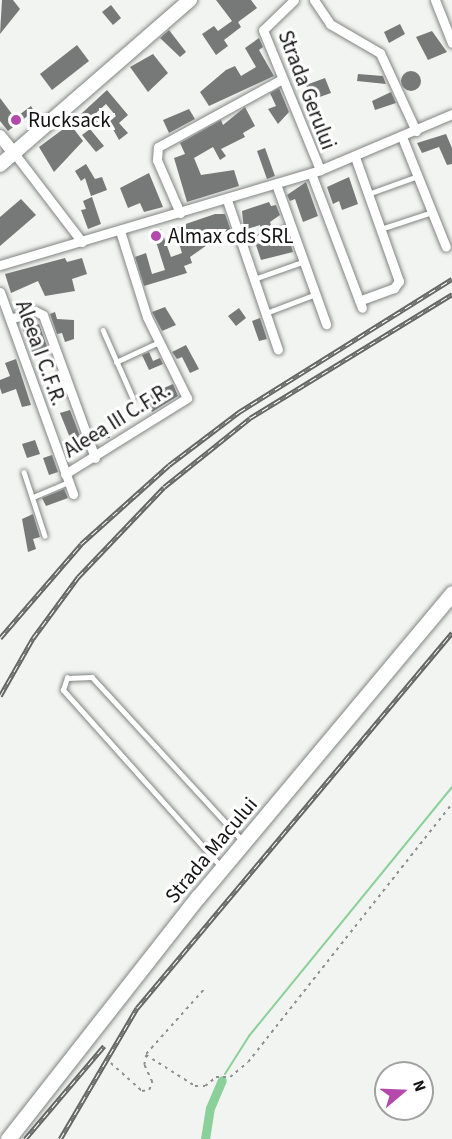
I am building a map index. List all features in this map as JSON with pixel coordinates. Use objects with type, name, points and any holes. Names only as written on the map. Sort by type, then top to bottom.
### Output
[{"type":"highway","name":"Strada Macului","points":[[8,1139],[244,842],[452,593]]},
{"type":"main road","points":[[0,165],[190,0]]},
{"type":"street","name":"Strada Gerului","points":[[294,0],[263,30],[315,171],[360,304],[399,284],[381,230]]},
{"type":"street","points":[[314,0],[330,24],[380,53],[416,131]]},
{"type":"street","points":[[435,0],[451,40]]},
{"type":"street","points":[[180,213],[157,160],[158,147],[282,79]]},
{"type":"street","points":[[0,265],[227,200],[315,171],[354,157],[452,114]]},
{"type":"street","points":[[0,136],[82,242]]},
{"type":"street","points":[[402,137],[446,247]]},
{"type":"street","points":[[354,157],[381,230]]},
{"type":"street","points":[[276,184],[326,324]]},
{"type":"street","points":[[227,200],[278,350]]},
{"type":"street","name":"Aleea III C.F.R.","points":[[67,478],[187,398],[159,342],[120,231]]},
{"type":"street","name":"Aleea I C.F.R.","points":[[0,292],[73,494]]},
{"type":"street","points":[[10,319],[35,311],[43,315],[95,458]]},
{"type":"lane","points":[[368,194],[418,176]]},
{"type":"lane","points":[[381,230],[432,212]]},
{"type":"lane","points":[[242,243],[292,226]]},
{"type":"lane","points":[[254,279],[305,261]]},
{"type":"lane","points":[[266,313],[316,294]]},
{"type":"lane","points":[[104,330],[133,398]]},
{"type":"lane","points":[[116,362],[159,342]]},
{"type":"lane","points":[[24,472],[45,536]]},
{"type":"lane","points":[[33,497],[67,478]]},
{"type":"lane","points":[[223,868],[63,690],[67,678],[92,677],[244,842]]},
{"type":"path","points":[[146,1055],[195,1086],[205,1086],[211,1078],[230,1077],[248,1062],[452,804]]},
{"type":"path","points":[[111,1063],[145,1092],[152,1082],[144,1065],[146,1055],[206,987]]},
{"type":"building","points":[[2,0],[13,0],[20,9],[0,34]]},
{"type":"building","points":[[216,0],[251,0],[257,8],[238,22],[241,27],[224,40],[228,46],[216,55],[202,34],[214,26],[218,31],[232,21]]},
{"type":"building","points":[[111,5],[121,18],[113,25],[102,12]]},
{"type":"building","points":[[400,24],[405,34],[389,43],[384,32]]},
{"type":"building","points":[[169,30],[186,52],[180,57],[160,38]]},
{"type":"building","points":[[432,31],[447,52],[428,60],[416,37]]},
{"type":"building","points":[[259,38],[263,47],[259,50],[274,76],[209,106],[200,92],[226,70],[235,66],[241,76],[256,67],[245,48]]},
{"type":"building","points":[[77,45],[89,61],[52,90],[40,74]]},
{"type":"building","points":[[153,54],[168,73],[148,92],[130,67]]},
{"type":"building","points":[[411,71],[418,74],[421,81],[418,88],[411,91],[404,88],[401,81],[404,74]]},
{"type":"building","points":[[358,74],[383,76],[386,84],[357,81]]},
{"type":"building","points":[[325,78],[331,93],[311,100],[306,85]]},
{"type":"building","points":[[279,88],[289,112],[278,124],[268,109],[276,106],[270,93]]},
{"type":"building","points":[[107,90],[128,115],[119,123],[128,133],[119,140],[109,122],[116,116],[106,104],[96,113],[103,121],[94,129],[81,114]]},
{"type":"building","points":[[391,92],[396,103],[375,110],[372,101]]},
{"type":"building","points":[[0,98],[15,118],[31,106],[34,111],[8,131],[0,121]]},
{"type":"building","points":[[245,107],[255,126],[243,133],[245,137],[221,149],[226,156],[220,160],[213,147],[194,158],[201,175],[234,170],[239,186],[187,202],[174,158],[185,154],[180,143],[221,120],[223,125]]},
{"type":"building","points":[[189,109],[195,119],[169,133],[163,120]]},
{"type":"building","points":[[70,124],[83,141],[54,172],[39,147]]},
{"type":"building","points":[[90,129],[104,146],[96,152],[82,135]]},
{"type":"building","points":[[446,134],[452,148],[452,164],[447,165],[439,147],[422,153],[417,143]]},
{"type":"building","points":[[265,148],[275,176],[267,179],[257,151]]},
{"type":"building","points":[[86,164],[95,179],[102,177],[107,190],[91,196],[85,178],[81,181],[75,171]]},
{"type":"building","points":[[149,173],[163,207],[144,212],[140,203],[128,208],[120,188]]},
{"type":"building","points":[[349,177],[358,204],[342,210],[339,201],[333,204],[327,187]]},
{"type":"building","points":[[306,182],[318,216],[303,222],[295,199],[290,201],[287,195]]},
{"type":"building","points":[[92,197],[101,224],[88,229],[81,210],[86,209],[83,201]]},
{"type":"building","points":[[21,199],[36,215],[0,246],[0,217]]},
{"type":"building","points":[[269,202],[271,206],[276,205],[280,215],[270,222],[272,228],[262,231],[260,225],[244,230],[242,211]]},
{"type":"building","points":[[215,214],[225,214],[231,231],[208,235],[210,243],[190,257],[192,263],[184,266],[187,273],[144,286],[135,257],[146,253],[152,274],[165,270],[153,232],[161,229],[171,257],[182,253],[174,228]]},
{"type":"building","points":[[275,236],[281,245],[290,242],[293,252],[261,260],[256,245]]},
{"type":"building","points":[[65,258],[67,262],[82,258],[87,274],[72,279],[75,291],[45,296],[38,281],[11,293],[5,274]]},
{"type":"building","points":[[165,307],[176,325],[162,331],[152,312]]},
{"type":"building","points":[[239,308],[246,318],[236,326],[228,316]]},
{"type":"building","points":[[55,312],[57,319],[74,320],[74,339],[65,342],[62,333],[57,334],[50,314]]},
{"type":"building","points":[[260,318],[267,339],[259,341],[252,321]]},
{"type":"building","points":[[32,319],[34,326],[39,324],[48,349],[33,354],[20,323]]},
{"type":"building","points":[[186,345],[199,369],[190,373],[182,357],[177,359],[172,352]]},
{"type":"building","points":[[149,352],[153,361],[160,358],[163,364],[149,370],[142,355]]},
{"type":"building","points":[[16,359],[31,405],[22,407],[16,389],[2,394],[0,388],[0,380],[10,376],[5,363]]},
{"type":"building","points":[[173,384],[178,396],[152,412],[146,396]]},
{"type":"building","points":[[70,410],[85,449],[76,453],[60,413]]},
{"type":"building","points":[[107,427],[110,438],[95,440],[92,431]]},
{"type":"building","points":[[35,440],[40,454],[27,458],[22,444]]},
{"type":"building","points":[[52,455],[58,472],[49,475],[43,458]]},
{"type":"building","points":[[64,489],[68,498],[46,506],[42,498]]},
{"type":"building","points":[[33,514],[40,537],[33,539],[36,549],[28,552],[22,519]]},
{"type":"waterway","points":[[225,1074],[249,1036],[452,787]]},
{"type":"waterway","points":[[205,1139],[210,1108],[222,1080]]},
{"type":"railway","points":[[0,638],[81,544],[169,465],[239,412],[452,279]]},
{"type":"railway","points":[[0,696],[33,638],[78,577],[164,487],[250,418],[452,294]]},
{"type":"railway","points":[[60,1139],[137,1008],[452,633]]},
{"type":"railway","points":[[25,1139],[104,1046]]},
{"type":"place","name":"Rucksack","points":[[16,120]]},
{"type":"place","name":"Almax cds SRL","points":[[156,236]]}]
